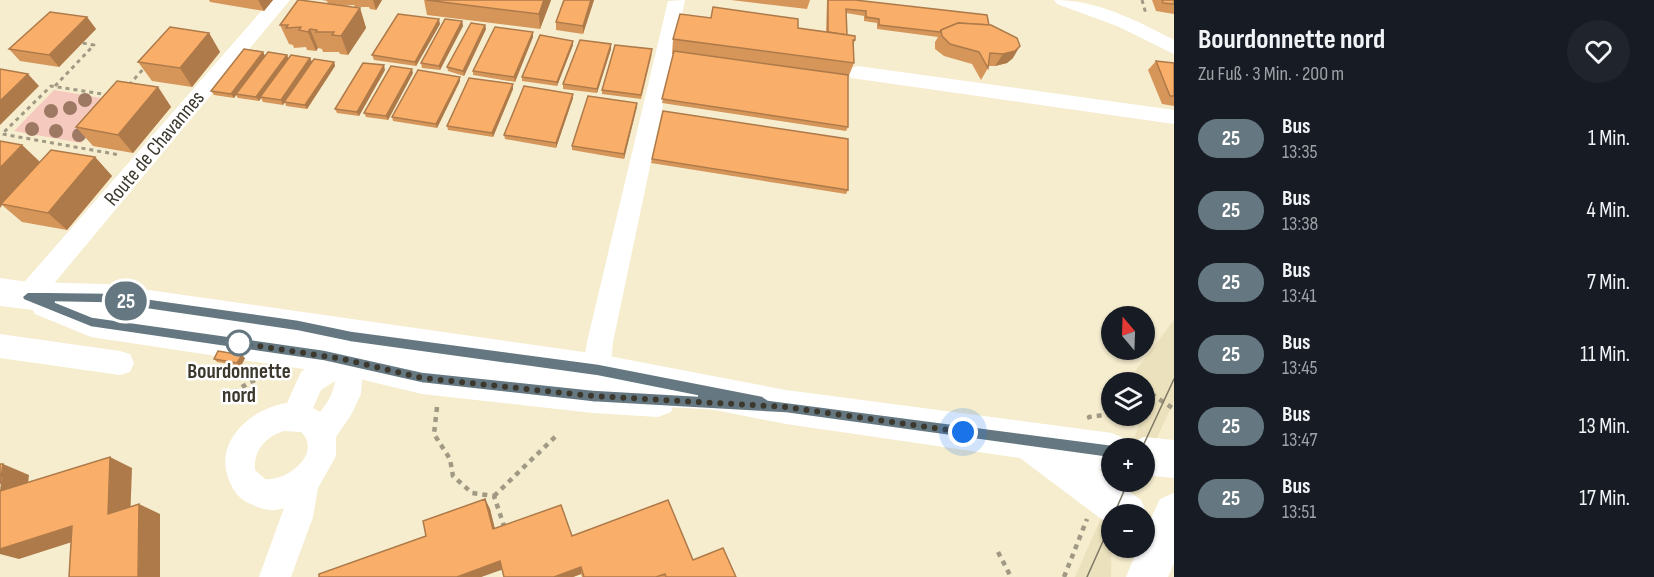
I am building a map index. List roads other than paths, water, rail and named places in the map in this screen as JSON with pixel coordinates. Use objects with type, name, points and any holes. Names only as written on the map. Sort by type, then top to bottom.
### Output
[{"type":"main road","points":[[14,294],[91,322],[287,350],[347,348]]},
{"type":"main road","points":[[14,294],[106,298],[298,325],[347,348],[422,378],[595,383],[1101,451]]},
{"type":"main road","points":[[1030,442],[1112,503]]},
{"type":"main road","points":[[1155,457],[1174,459]]},
{"type":"main road","points":[[1148,564],[1174,513]]},
{"type":"street","name":"Route de Chavannes","points":[[14,294],[144,159],[281,0]]},
{"type":"street","points":[[1063,0],[1124,22],[1174,48]]},
{"type":"street","points":[[595,383],[600,342],[677,1]]},
{"type":"street","points":[[1124,22],[1174,28]]},
{"type":"street","points":[[858,73],[1069,106],[1174,117]]},
{"type":"street","points":[[0,346],[120,363]]},
{"type":"street","points":[[296,416],[311,381],[347,348]]},
{"type":"street","points":[[320,433],[335,418],[348,386],[347,348]]},
{"type":"street","points":[[0,359],[33,351]]},
{"type":"street","points":[[296,416],[310,421],[320,433],[323,448],[318,465],[304,483],[287,492],[269,495],[251,489],[241,478],[241,454],[255,432],[273,420],[296,416]]},
{"type":"street","points":[[275,577],[301,508],[304,483]]},
{"type":"tram line","points":[[1147,438],[1174,379]]},
{"type":"tram line","points":[[1118,504],[1124,492]]},
{"type":"tram line","points":[[1087,577],[1101,546]]},
{"type":"place","name":"Bourdonnette nord","points":[[239,343]]}]
